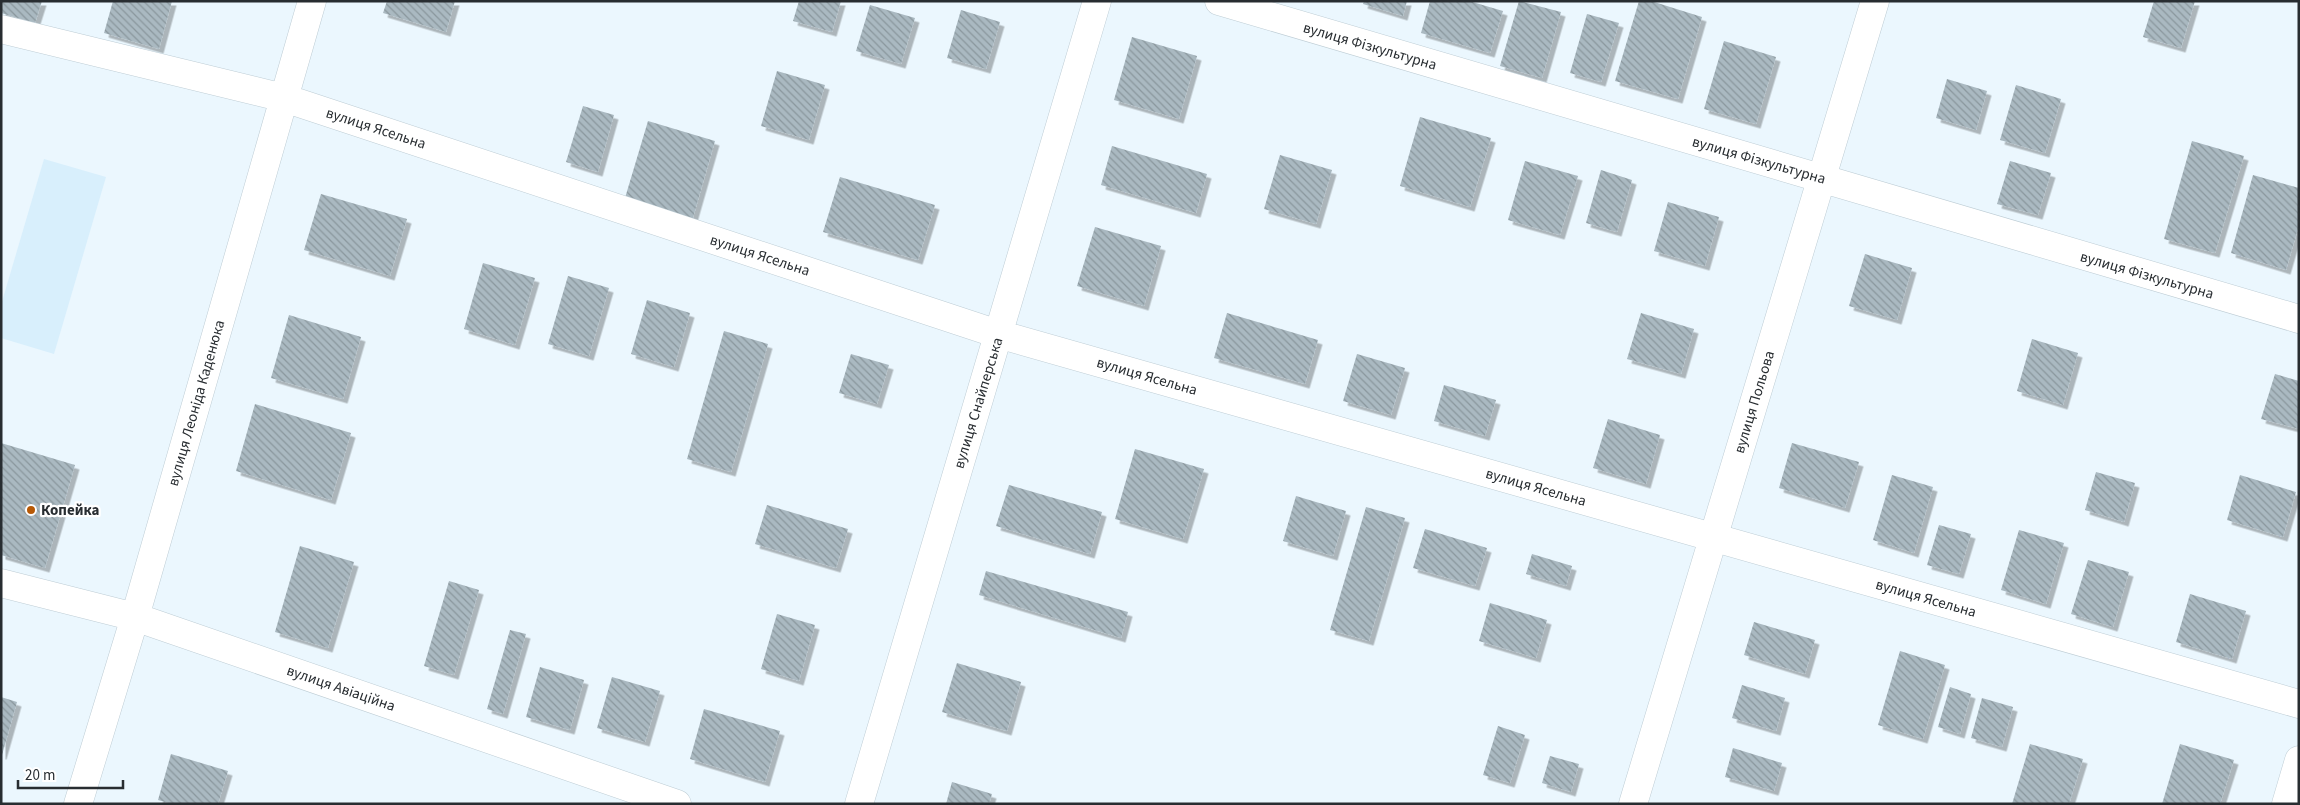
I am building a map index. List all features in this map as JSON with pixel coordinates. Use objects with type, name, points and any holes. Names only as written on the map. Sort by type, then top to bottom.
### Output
[{"type":"street","name":"вулиця Леоніда Каденюка","points":[[78,804],[135,617],[312,1]]},
{"type":"street","name":"вулиця Снайперська","points":[[859,804],[1097,1]]},
{"type":"street","name":"вулиця Фізкультурна","points":[[1219,1],[2299,319]]},
{"type":"street","name":"вулиця Польова","points":[[1633,804],[1875,1]]},
{"type":"street","name":"вулиця Ясельна","points":[[1,29],[284,98],[998,334],[2299,704]]},
{"type":"street","name":"вулиця Авіаційна","points":[[1,583],[135,617],[677,804]]},
{"type":"street","points":[[2286,804],[2299,760]]},
{"type":"shaded area","points":[[44,159],[106,177],[54,354],[1,338],[1,305]]},
{"type":"building","points":[[1,1],[42,1],[35,23],[1,13]]},
{"type":"building","points":[[113,1],[172,1],[159,49],[104,33]]},
{"type":"building","points":[[387,1],[455,1],[446,32],[383,13]]},
{"type":"building","points":[[799,1],[841,1],[832,32],[793,21]]},
{"type":"building","points":[[1364,1],[1407,1],[1403,16],[1363,4]]},
{"type":"building","points":[[1430,1],[1469,1],[1503,11],[1490,53],[1421,33]]},
{"type":"building","points":[[1519,1],[1561,12],[1542,78],[1500,66]]},
{"type":"building","points":[[1639,1],[1651,1],[1702,17],[1678,99],[1615,81]]},
{"type":"building","points":[[2154,1],[2195,1],[2181,48],[2143,37]]},
{"type":"building","points":[[870,5],[915,18],[901,64],[856,51]]},
{"type":"building","points":[[961,10],[1000,22],[986,69],[947,58]]},
{"type":"building","points":[[1587,14],[1619,23],[1601,82],[1570,73]]},
{"type":"building","points":[[1132,37],[1197,56],[1179,119],[1114,100]]},
{"type":"building","points":[[1724,41],[1776,57],[1756,124],[1704,109]]},
{"type":"building","points":[[777,71],[825,85],[809,140],[761,126]]},
{"type":"building","points":[[1947,79],[1987,91],[1976,130],[1936,118]]},
{"type":"building","points":[[2016,85],[2061,99],[2045,153],[2000,140]]},
{"type":"building","points":[[583,106],[614,115],[598,172],[566,162]]},
{"type":"building","points":[[1420,117],[1491,138],[1470,207],[1400,186]]},
{"type":"building","points":[[648,121],[715,141],[690,228],[622,208]]},
{"type":"building","points":[[2192,141],[2244,156],[2215,253],[2164,239]]},
{"type":"building","points":[[1112,146],[1207,174],[1196,213],[1101,185]]},
{"type":"building","points":[[1280,155],[1332,170],[1316,224],[1264,209]]},
{"type":"building","points":[[1525,161],[1578,176],[1560,235],[1508,220]]},
{"type":"building","points":[[2010,161],[2051,173],[2038,215],[1997,204]]},
{"type":"building","points":[[1601,170],[1632,180],[1617,232],[1586,223]]},
{"type":"building","points":[[2253,175],[2299,188],[2299,225],[2286,270],[2231,253]]},
{"type":"building","points":[[840,177],[935,205],[918,260],[823,232]]},
{"type":"building","points":[[321,194],[407,219],[390,276],[304,250]]},
{"type":"building","points":[[1668,202],[1719,217],[1705,266],[1654,251]]},
{"type":"building","points":[[1095,227],[1161,246],[1144,306],[1077,286]]},
{"type":"building","points":[[1865,254],[1912,268],[1897,320],[1849,306]]},
{"type":"building","points":[[483,263],[535,278],[515,345],[464,329]]},
{"type":"building","points":[[568,276],[609,288],[589,356],[548,344]]},
{"type":"building","points":[[647,300],[690,313],[674,367],[631,354]]},
{"type":"building","points":[[1227,313],[1318,340],[1305,384],[1214,358]]},
{"type":"building","points":[[1641,313],[1694,329],[1681,374],[1627,359]]},
{"type":"building","points":[[289,315],[361,337],[343,399],[271,378]]},
{"type":"building","points":[[724,331],[768,344],[731,472],[687,459]]},
{"type":"building","points":[[2032,339],[2078,353],[2063,405],[2017,391]]},
{"type":"building","points":[[851,354],[889,365],[877,404],[839,393]]},
{"type":"building","points":[[1357,354],[1405,368],[1391,415],[1343,401]]},
{"type":"building","points":[[2275,374],[2299,381],[2299,429],[2261,419]]},
{"type":"building","points":[[1444,385],[1496,400],[1485,436],[1434,421]]},
{"type":"building","points":[[255,404],[351,433],[331,500],[236,471]]},
{"type":"building","points":[[1608,419],[1660,435],[1646,484],[1593,468]]},
{"type":"building","name":"Копейка","points":[[1,443],[75,465],[45,568],[1,555]]},
{"type":"building","points":[[1792,443],[1859,462],[1845,508],[1779,488]]},
{"type":"building","points":[[1135,449],[1204,469],[1183,539],[1115,519]]},
{"type":"building","points":[[2096,472],[2135,483],[2124,522],[2085,510]]},
{"type":"building","points":[[1892,475],[1933,487],[1914,553],[1873,540]]},
{"type":"building","points":[[2240,475],[2296,492],[2283,537],[2227,520]]},
{"type":"building","points":[[1009,485],[1102,512],[1090,554],[996,526]]},
{"type":"building","points":[[1296,496],[1346,511],[1333,556],[1283,541]]},
{"type":"building","points":[[767,505],[848,529],[836,568],[755,544]]},
{"type":"building","points":[[1366,507],[1405,518],[1369,641],[1330,630]]},
{"type":"building","points":[[1939,525],[1971,534],[1959,574],[1927,565]]},
{"type":"building","points":[[1425,529],[1487,548],[1475,586],[1413,568]]},
{"type":"building","points":[[2019,530],[2064,543],[2046,604],[2001,590]]},
{"type":"building","points":[[300,546],[354,562],[328,648],[275,632]]},
{"type":"building","points":[[1532,554],[1572,566],[1566,586],[1526,574]]},
{"type":"building","points":[[2088,560],[2129,572],[2113,627],[2071,614]]},
{"type":"building","points":[[986,571],[1128,612],[1121,638],[979,595]]},
{"type":"building","points":[[449,581],[479,590],[454,675],[424,666]]},
{"type":"building","points":[[2190,594],[2246,611],[2232,659],[2176,642]]},
{"type":"building","points":[[1490,603],[1547,620],[1536,658],[1479,641]]},
{"type":"building","points":[[777,614],[815,625],[799,681],[761,669]]},
{"type":"building","points":[[1754,622],[1815,640],[1805,674],[1744,655]]},
{"type":"building","points":[[510,630],[526,634],[503,714],[487,709]]},
{"type":"building","points":[[1900,651],[1945,665],[1923,739],[1878,725]]},
{"type":"building","points":[[957,663],[1021,682],[1007,731],[942,712]]},
{"type":"building","points":[[540,667],[584,680],[570,730],[526,717]]},
{"type":"building","points":[[612,677],[660,691],[645,742],[597,728]]},
{"type":"building","points":[[1742,685],[1785,698],[1776,731],[1732,718]]},
{"type":"building","points":[[1950,687],[1971,694],[1960,734],[1938,727]]},
{"type":"building","points":[[1,697],[17,702],[2,755],[1,755]]},
{"type":"building","points":[[1982,698],[2013,707],[2002,747],[1971,738]]},
{"type":"building","points":[[704,709],[780,731],[765,782],[690,759]]},
{"type":"building","points":[[1498,726],[1525,735],[1510,783],[1483,775]]},
{"type":"building","points":[[2030,744],[2083,759],[2069,804],[2012,804]]},
{"type":"building","points":[[2180,744],[2234,760],[2220,804],[2162,804]]},
{"type":"building","points":[[1733,748],[1782,763],[1774,791],[1725,777]]},
{"type":"building","points":[[171,754],[228,771],[218,804],[172,804],[158,800]]},
{"type":"building","points":[[1550,756],[1579,764],[1571,792],[1542,783]]},
{"type":"building","points":[[952,782],[992,794],[989,804],[946,804]]},
{"type":"place","name":"Копейка","points":[[31,510]]}]
